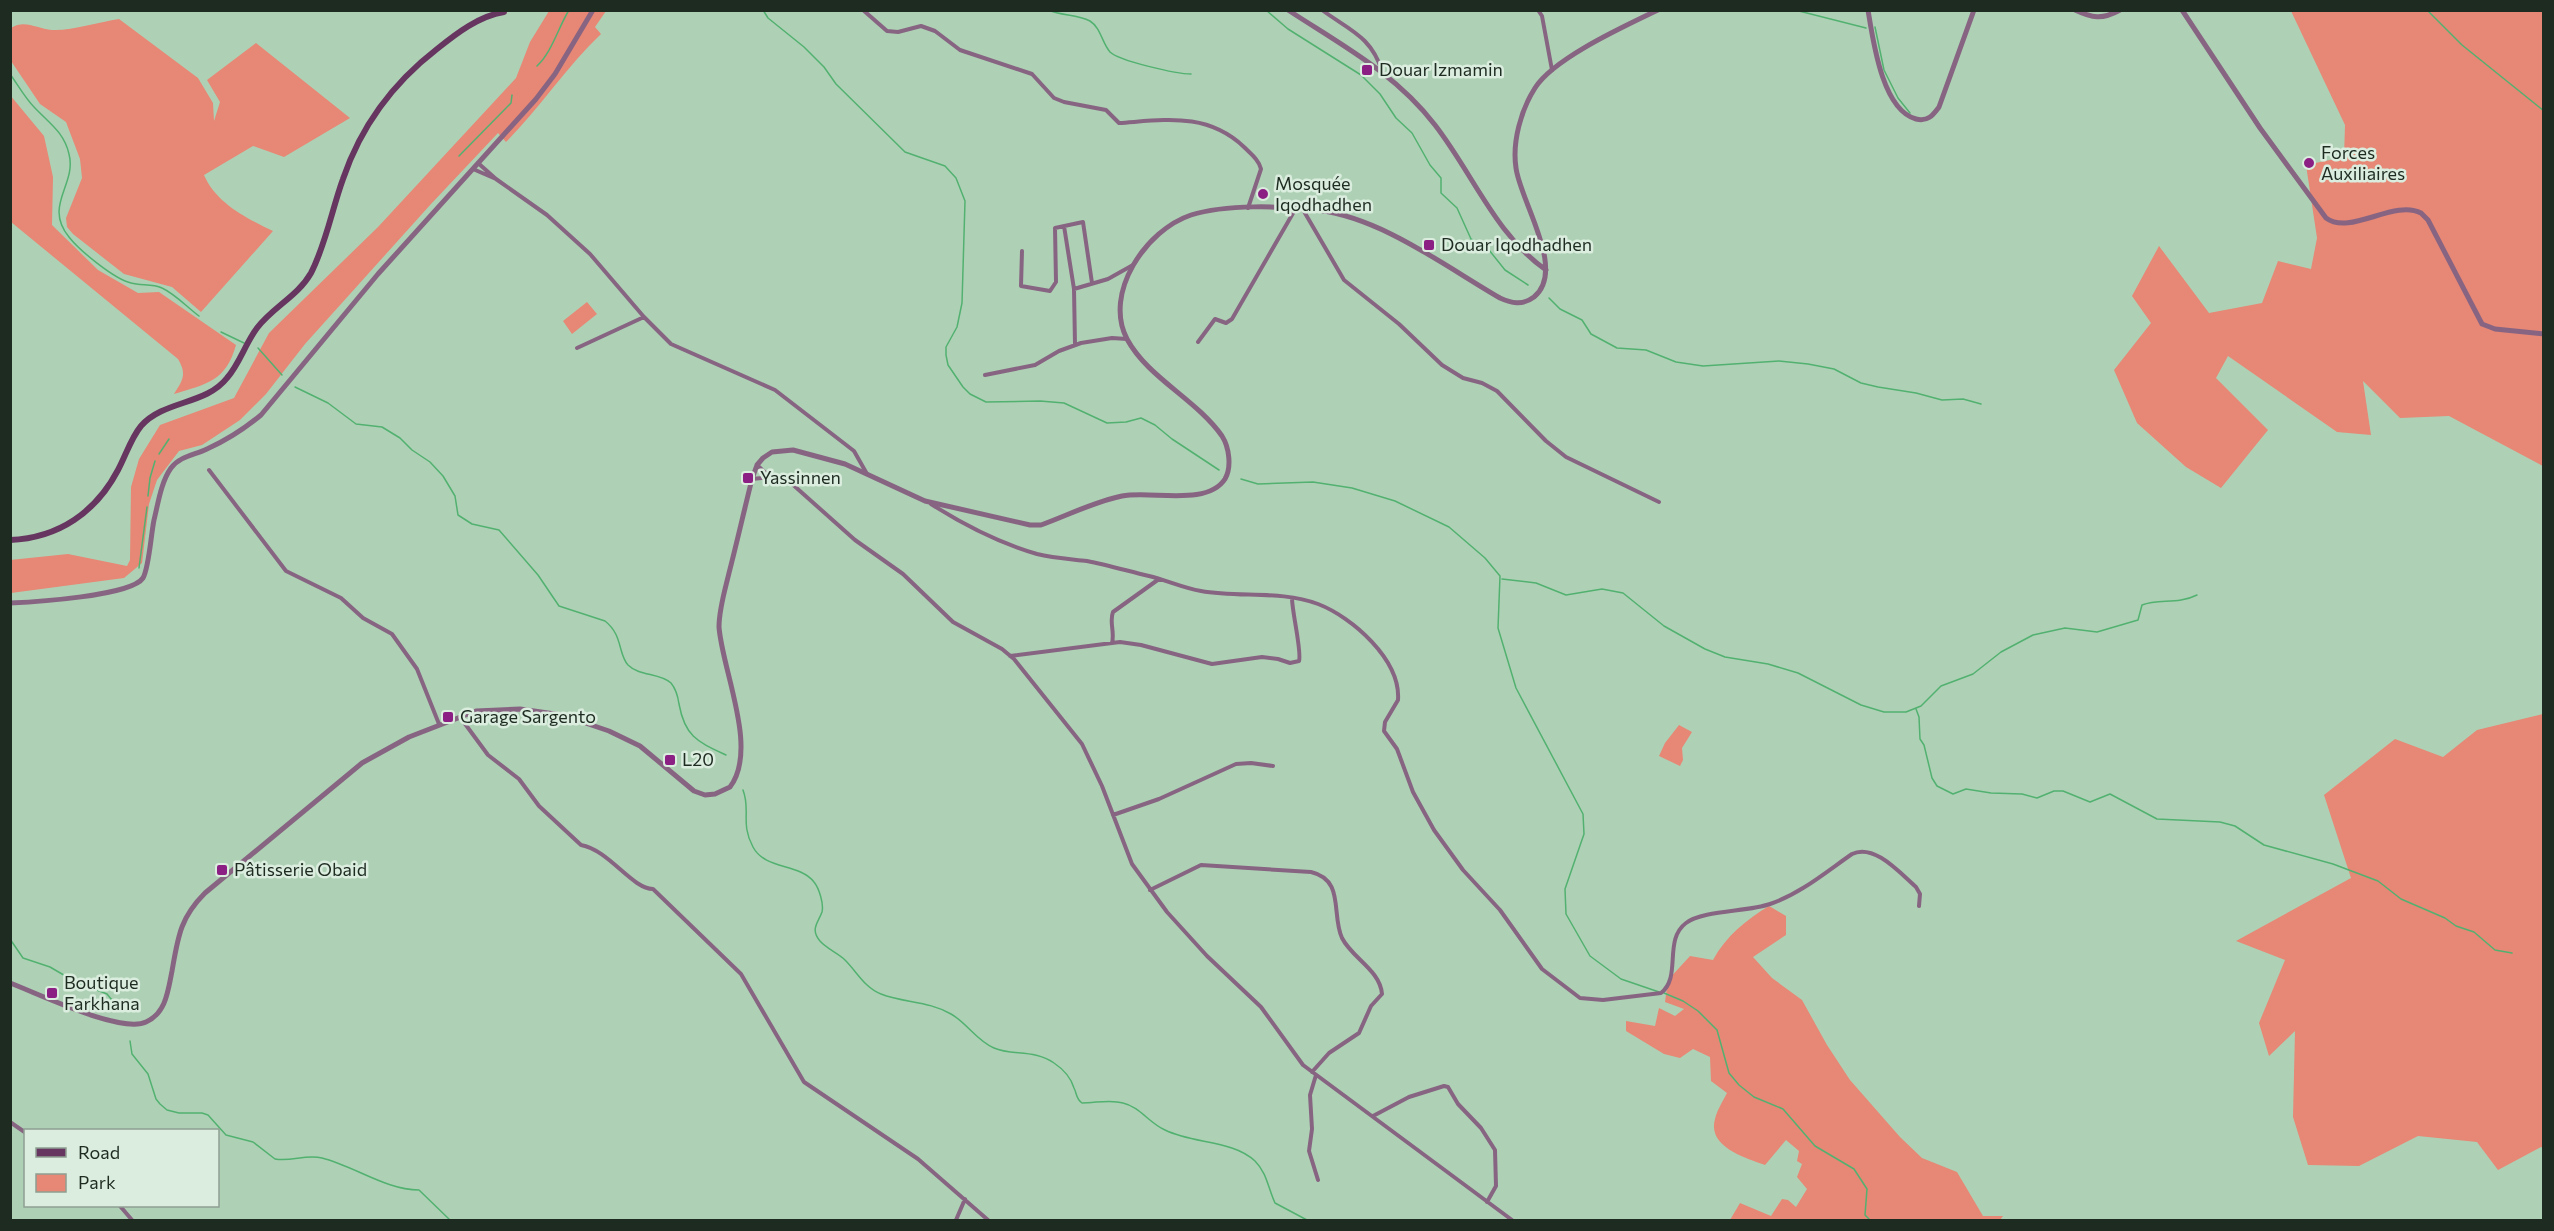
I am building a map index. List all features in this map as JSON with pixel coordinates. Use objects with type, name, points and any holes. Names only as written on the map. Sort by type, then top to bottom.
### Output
[{"type":"main road","points":[[10,540],[43,535],[78,519],[105,492],[135,435],[147,420],[171,406],[209,392],[226,380],[258,327],[297,291],[311,272],[350,160],[369,121],[379,107],[418,64],[449,40],[487,13],[512,10]]},
{"type":"street","points":[[10,603],[55,600],[122,590],[136,585],[141,580],[147,568],[150,540],[170,469],[179,460],[240,432],[261,415],[378,274],[548,84],[593,10]]},
{"type":"street","points":[[864,10],[887,31],[898,32],[921,26],[934,30],[960,50],[1032,74],[1054,98],[1106,110],[1119,123],[1174,119],[1220,128],[1233,137],[1259,163],[1261,169],[1248,208]]},
{"type":"street","points":[[1288,10],[1382,71],[1408,93],[1436,126],[1501,226],[1522,252],[1546,270]]},
{"type":"street","points":[[1322,10],[1367,42],[1374,50],[1382,71]]},
{"type":"street","points":[[1538,10],[1542,16],[1552,70]]},
{"type":"street","points":[[925,501],[1041,525],[1119,496],[1188,495],[1211,492],[1220,486],[1229,468],[1226,444],[1221,434],[1141,358],[1127,339],[1122,323],[1120,300],[1126,276],[1152,242],[1182,219],[1204,212],[1248,208],[1299,208],[1345,214],[1372,225],[1513,304],[1533,298],[1541,289],[1546,270],[1542,247],[1518,180],[1515,156],[1518,130],[1528,102],[1534,89],[1552,70],[1658,10]]},
{"type":"street","points":[[1868,10],[1878,63],[1887,86],[1906,114],[1921,120],[1930,118],[1939,107],[1974,10]]},
{"type":"street","points":[[2075,10],[2092,18],[2103,18],[2120,10]]},
{"type":"street","points":[[2182,10],[2260,128],[2326,218],[2333,222],[2344,223],[2400,210],[2421,213],[2431,225],[2482,324],[2495,329],[2544,334]]},
{"type":"street","points":[[478,163],[496,179],[547,215],[590,254],[644,317],[671,344],[775,390],[854,451],[868,474]]},
{"type":"street","points":[[472,169],[496,179]]},
{"type":"street","points":[[1198,342],[1215,319],[1224,323],[1230,322],[1299,208]]},
{"type":"street","points":[[1299,208],[1344,280],[1400,324],[1442,365],[1464,378],[1482,383],[1497,391],[1546,441],[1566,457],[1659,502]]},
{"type":"street","points":[[1022,251],[1021,286],[1050,291],[1056,282],[1054,229],[1083,222],[1092,283]]},
{"type":"street","points":[[1064,226],[1074,289],[1076,345]]},
{"type":"street","points":[[1074,289],[1108,279],[1133,264]]},
{"type":"street","points":[[578,348],[644,317]]},
{"type":"street","points":[[985,375],[1035,365],[1076,345],[1112,338],[1127,339]]},
{"type":"street","points":[[10,983],[116,1023],[136,1025],[145,1023],[153,1018],[165,1003],[180,929],[192,906],[351,770],[394,745],[439,724],[476,711],[537,710],[562,715],[609,731],[640,746],[694,790],[705,795],[715,794],[730,787],[739,770],[739,736],[735,697],[719,624],[757,465],[772,452],[794,450],[832,459],[868,474],[925,501],[960,523],[1015,547],[1040,555],[1088,562],[1200,591],[1292,598],[1318,604],[1345,620],[1368,638],[1386,659],[1392,671],[1398,696],[1393,711],[1385,722],[1384,731],[1397,749],[1413,792],[1434,830],[1452,856],[1500,910],[1542,969],[1580,998],[1603,1000],[1663,992],[1669,983],[1674,940],[1679,929],[1687,922],[1700,916],[1752,910],[1772,904],[1804,888],[1857,851],[1873,852],[1906,878],[1918,890],[1919,906]]},
{"type":"street","points":[[757,465],[770,477]]},
{"type":"street","points":[[209,470],[286,571],[341,598],[363,618],[392,634],[417,669],[439,724]]},
{"type":"street","points":[[752,479],[770,477],[791,483],[855,540],[903,574],[953,622],[1002,649],[1010,656],[1028,674],[1082,744],[1098,777],[1132,864],[1150,891],[1193,941],[1261,1007],[1295,1056],[1314,1073],[1512,1221]]},
{"type":"street","points":[[1112,643],[1113,612],[1160,579]]},
{"type":"street","points":[[1010,656],[1112,643],[1141,645],[1212,664],[1262,657],[1293,663],[1299,661],[1301,656],[1296,636],[1292,598]]},
{"type":"street","points":[[459,717],[488,755],[519,779],[539,806],[581,845],[612,861],[644,889],[653,890],[741,974],[804,1082],[918,1159],[988,1221]]},
{"type":"street","points":[[1113,815],[1160,799],[1236,764],[1274,766]]},
{"type":"street","points":[[1150,891],[1201,866],[1311,872],[1327,880],[1337,899],[1337,917],[1343,939],[1374,976],[1382,994],[1371,1006],[1359,1033],[1329,1053],[1314,1073],[1309,1151],[1318,1180]]},
{"type":"street","points":[[1373,1116],[1409,1097],[1444,1086],[1448,1087],[1458,1104],[1481,1128],[1495,1150],[1496,1186],[1487,1202]]},
{"type":"street","points":[[10,1122],[24,1132]]},
{"type":"street","points":[[956,1221],[965,1199]]},
{"type":"street","points":[[121,1207],[132,1221]]},
{"type":"green space","points":[[549,11],[606,11],[595,27],[601,34],[518,129],[506,142],[498,133],[305,344],[266,394],[240,420],[202,445],[179,451],[157,480],[149,504],[142,563],[124,578],[11,593],[10,560],[68,554],[127,566],[130,560],[131,487],[139,459],[160,425],[234,398],[269,333],[378,227],[516,78],[530,42]]},
{"type":"green space","points":[[2291,11],[2543,11],[2543,466],[2449,416],[2400,418],[2363,381],[2371,435],[2337,432],[2228,356],[2216,378],[2268,430],[2221,488],[2186,467],[2137,423],[2114,370],[2151,323],[2132,296],[2159,246],[2209,313],[2262,303],[2278,261],[2311,269],[2317,238],[2306,165],[2344,157],[2345,125]]},
{"type":"green space","points":[[119,19],[198,78],[213,103],[214,121],[220,102],[207,80],[256,43],[350,118],[284,157],[253,146],[204,175],[209,185],[224,202],[242,215],[273,231],[201,312],[172,287],[124,274],[67,227],[66,218],[82,178],[80,159],[66,122],[40,104],[11,61],[11,28],[16,25],[26,24],[60,30]]},
{"type":"green space","points":[[10,95],[44,136],[53,177],[52,225],[98,270],[138,293],[159,292],[236,345],[232,357],[221,374],[205,384],[174,394],[183,377],[178,359],[11,222]]},
{"type":"green space","points":[[587,302],[597,314],[572,334],[563,321]]},
{"type":"green space","points":[[2543,714],[2543,1148],[2498,1170],[2477,1142],[2418,1136],[2359,1166],[2308,1165],[2293,1117],[2295,1031],[2269,1056],[2259,1023],[2285,960],[2236,941],[2351,878],[2324,795],[2395,739],[2443,757],[2477,730]]},
{"type":"green space","points":[[1679,725],[1692,732],[1682,748],[1683,760],[1680,766],[1659,756],[1665,743]]},
{"type":"green space","points":[[1769,906],[1786,916],[1786,935],[1753,957],[1772,978],[1802,1000],[1850,1080],[1900,1137],[1922,1158],[1957,1172],[1983,1216],[2003,1216],[2000,1220],[1730,1220],[1740,1203],[1771,1216],[1782,1199],[1788,1200],[1796,1207],[1807,1189],[1797,1177],[1802,1164],[1797,1161],[1799,1151],[1786,1140],[1765,1165],[1739,1155],[1722,1144],[1714,1129],[1716,1116],[1727,1093],[1711,1081],[1710,1057],[1693,1049],[1680,1058],[1664,1054],[1626,1031],[1626,1021],[1655,1026],[1659,1008],[1675,1016],[1684,1009],[1665,1002],[1668,980],[1690,956],[1713,960],[1737,929]]},
{"type":"waterway","points":[[537,66],[551,47],[569,10]]},
{"type":"waterway","points":[[763,10],[768,18],[804,47],[824,67],[836,84],[905,152],[945,166],[956,178],[965,201],[962,303],[957,327],[946,347],[946,355],[948,365],[963,387],[970,394],[986,402],[1064,403],[1107,423],[1141,418],[1155,425],[1219,470]]},
{"type":"waterway","points":[[1049,10],[1090,21],[1097,28],[1107,48],[1115,56],[1174,72],[1191,74]]},
{"type":"waterway","points":[[1266,10],[1288,29],[1361,75],[1380,94],[1396,118],[1412,133],[1430,165],[1441,178],[1441,193],[1457,208],[1471,239],[1489,250],[1505,270],[1528,285]]},
{"type":"waterway","points":[[1795,10],[1866,28]]},
{"type":"waterway","points":[[2427,10],[2462,45],[2544,111]]},
{"type":"waterway","points":[[1875,27],[1884,70],[1898,98],[1910,113]]},
{"type":"waterway","points":[[10,74],[25,96],[60,134],[67,146],[69,176],[59,215],[62,226],[69,237],[89,256],[116,276],[131,283],[162,288],[199,316]]},
{"type":"waterway","points":[[459,156],[511,103],[512,95]]},
{"type":"waterway","points":[[1549,298],[1560,309],[1582,320],[1591,334],[1617,348],[1646,350],[1676,362],[1703,366],[1779,361],[1808,364],[1834,369],[1861,383],[1878,387],[1942,400],[1963,399],[1981,404]]},
{"type":"waterway","points":[[221,332],[244,343]]},
{"type":"waterway","points":[[258,348],[282,375]]},
{"type":"waterway","points":[[295,387],[328,403],[356,424],[382,427],[430,462],[443,476],[455,496],[458,515],[472,524],[499,530],[538,575],[559,606],[605,621],[611,626],[628,665],[671,683],[689,731],[700,742],[726,755]]},
{"type":"waterway","points":[[159,454],[169,439]]},
{"type":"waterway","points":[[148,496],[155,461]]},
{"type":"waterway","points":[[1241,479],[1258,484],[1313,482],[1352,488],[1395,501],[1449,527],[1485,558],[1500,576],[1498,628],[1516,688],[1583,814],[1584,834],[1565,889],[1566,914],[1590,956],[1621,979],[1659,992]]},
{"type":"waterway","points":[[139,568],[147,507]]},
{"type":"waterway","points":[[1502,579],[1536,583],[1566,595],[1602,589],[1623,593],[1664,626],[1705,649],[1725,657],[1768,664],[1798,673],[1861,705],[1884,712],[1906,712],[1921,706],[1941,686],[1973,674],[2001,652],[2033,635],[2065,628],[2097,632],[2138,620],[2142,605],[2182,600],[2197,595]]},
{"type":"waterway","points":[[1916,709],[1919,717],[1920,739],[1924,745],[1932,778],[1937,786],[1953,794],[1966,789],[2022,794],[2037,798],[2054,791],[2063,791],[2090,802],[2110,794],[2157,819],[2220,822],[2235,826],[2264,845],[2333,864],[2378,881],[2401,899],[2445,918],[2456,926],[2474,932],[2495,950],[2512,953]]},
{"type":"waterway","points":[[743,790],[747,831],[753,847],[765,860],[800,872],[814,882],[822,905],[822,912],[815,929],[817,937],[845,960],[870,988],[890,997],[943,1010],[957,1018],[982,1041],[994,1048],[1046,1059],[1066,1074],[1082,1103],[1108,1101],[1123,1103],[1165,1130],[1236,1149],[1246,1154],[1262,1171],[1275,1203],[1307,1220]]},
{"type":"waterway","points":[[10,939],[23,958],[50,967],[74,981],[107,994],[121,1011]]},
{"type":"waterway","points":[[1664,993],[1683,1001],[1698,1011],[1717,1030],[1729,1073],[1739,1085],[1754,1097],[1783,1109],[1815,1146],[1854,1169],[1867,1189],[1865,1215],[1870,1220]]},
{"type":"waterway","points":[[130,1041],[132,1054],[148,1074],[156,1099],[167,1110],[208,1115],[226,1135],[253,1142],[275,1159],[322,1158],[394,1186],[419,1190],[450,1220]]},
{"type":"place","name":"Douar Izmamin","points":[[1367,70]]},
{"type":"place","name":"Forces Auxiliaires","points":[[2309,163]]},
{"type":"place","name":"Mosquée Iqodhadhen","points":[[1263,194]]},
{"type":"place","name":"Douar Iqodhadhen","points":[[1429,245]]},
{"type":"place","name":"Yassinnen","points":[[748,478]]},
{"type":"place","name":"Garage Sargento","points":[[448,717]]},
{"type":"place","name":"L20","points":[[670,760]]},
{"type":"place","name":"Pâtisserie Obaid","points":[[222,870]]},
{"type":"place","name":"Boutique Farkhana","points":[[52,993]]}]
